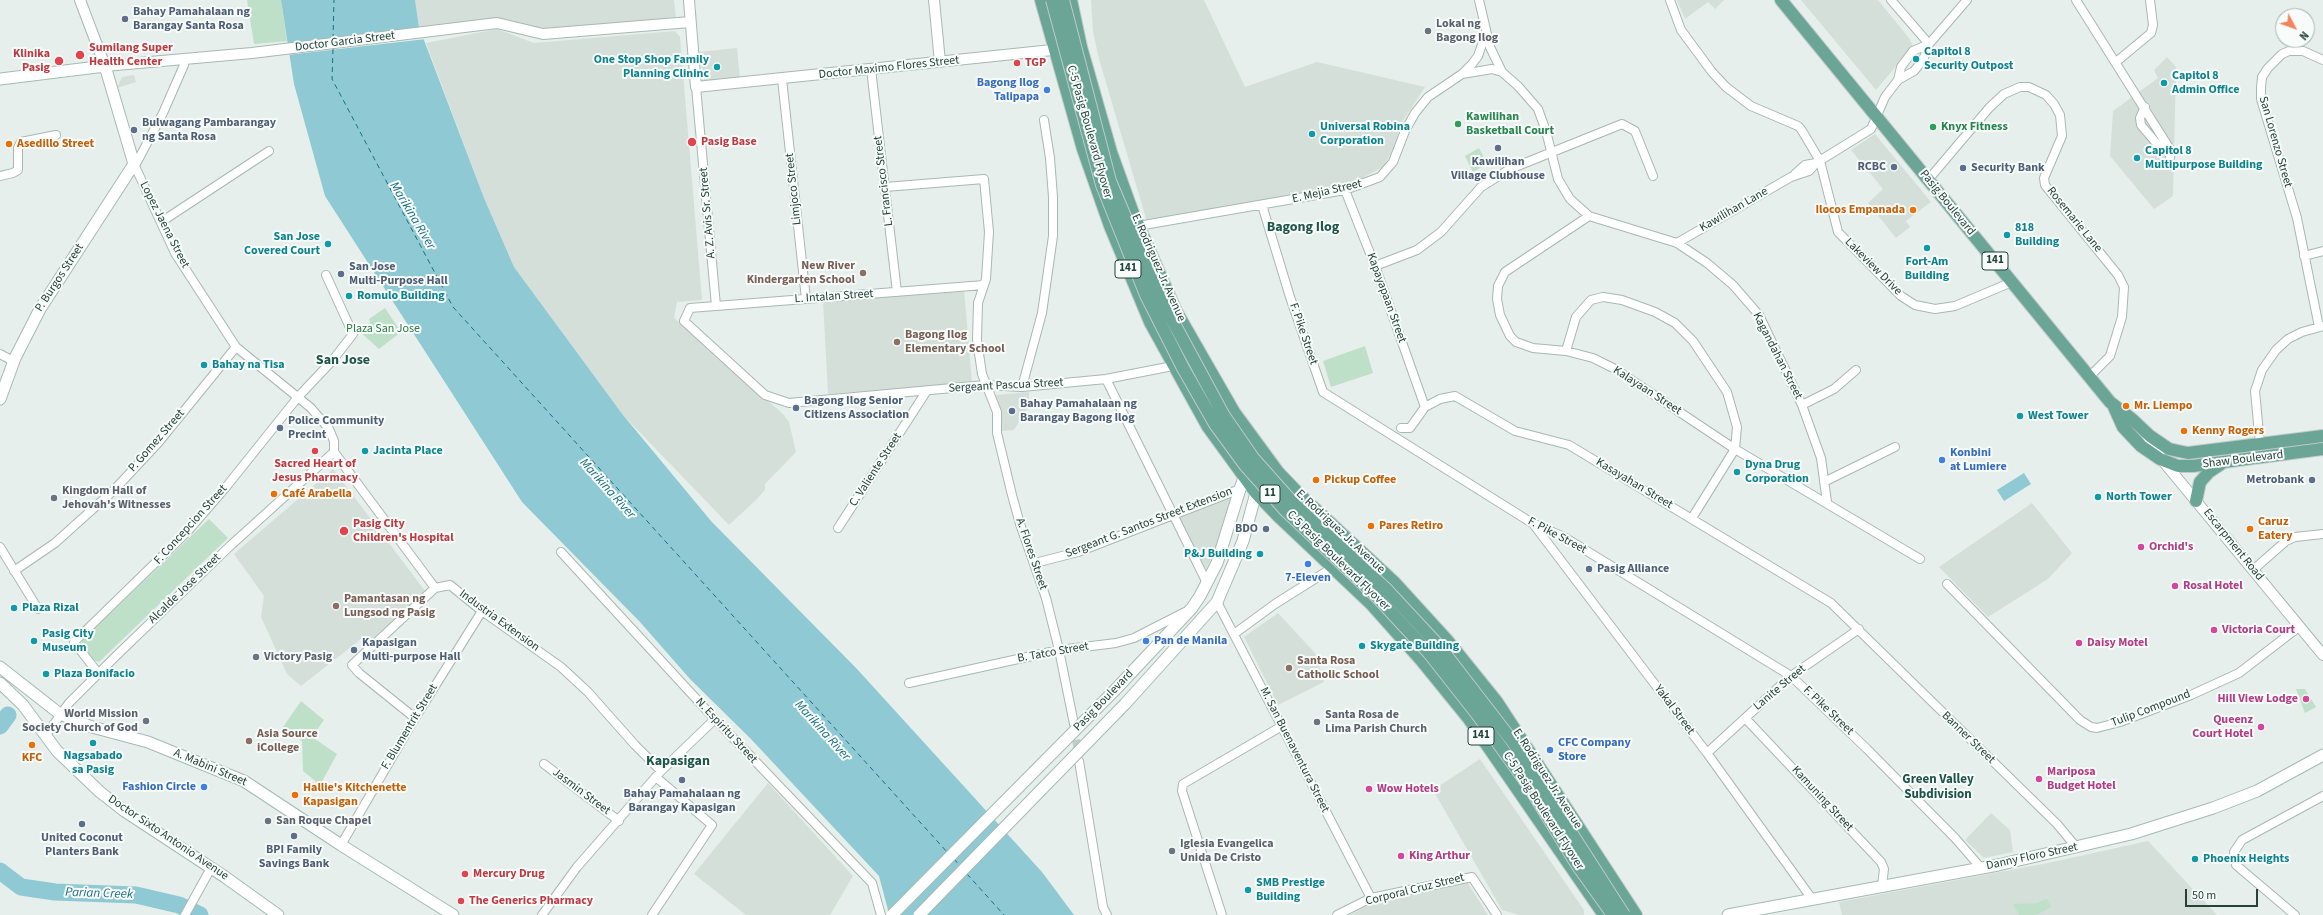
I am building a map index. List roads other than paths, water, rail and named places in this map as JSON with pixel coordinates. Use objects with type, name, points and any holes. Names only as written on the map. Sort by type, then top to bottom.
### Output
[{"type":"main road","name":"141","points":[[1041,0],[1086,156],[1110,226],[1150,322],[1173,366],[1242,483],[1256,492],[1279,517],[1372,605],[1411,649],[1469,719],[1604,915]]},
{"type":"main road","name":"C-5 Pasig Boulevard Flyover","points":[[1052,0],[1102,185],[1146,294],[1183,368],[1215,424],[1245,465],[1286,511],[1378,598],[1429,653],[1477,714],[1529,786],[1578,866],[1613,915]]},
{"type":"main road","name":"141","points":[[1055,49],[1062,0]]},
{"type":"main road","name":"C-5 Pasig Boulevard Flyover","points":[[1062,0],[1110,181],[1156,290],[1224,416],[1253,458],[1293,503],[1387,590],[1439,646],[1513,742],[1624,915]]},
{"type":"main road","name":"E. Rodriguez Jr. Avenue","points":[[1071,0],[1082,47],[1111,152],[1138,226],[1176,311],[1234,412],[1276,469],[1300,495],[1395,583],[1446,640],[1496,702],[1636,915]]},
{"type":"main road","name":"141","points":[[1078,0],[1082,47]]},
{"type":"main road","name":"Pasig Boulevard","points":[[1781,0],[2113,405],[2129,434],[2141,446],[2163,461]]},
{"type":"main road","name":"Doctor Garcia Street","points":[[0,79],[105,66]]},
{"type":"main road","name":"Lopez Jaena Street","points":[[105,66],[136,163]]},
{"type":"main road","points":[[83,69],[99,75],[112,89]]},
{"type":"main road","name":"P. Burgos Street","points":[[0,399],[14,361],[40,309],[136,163]]},
{"type":"main road","points":[[1150,322],[1176,311]]},
{"type":"main road","name":"Pasig Boulevard","points":[[2113,405],[2133,420],[2146,434],[2165,447]]},
{"type":"main road","name":"Shaw Boulevard","points":[[2165,447],[2178,452],[2192,453],[2323,436]]},
{"type":"main road","name":"Shaw Boulevard","points":[[2163,461],[2187,467],[2323,449]]},
{"type":"main road","name":"Pasig Boulevard","points":[[892,915],[1115,690],[1192,608],[1207,584],[1226,541],[1242,483],[1266,456]]},
{"type":"main road","points":[[2196,501],[2199,486],[2203,478],[2223,463]]},
{"type":"main road","name":"Pasig Boulevard","points":[[919,915],[1125,704],[1217,602],[1243,541],[1256,492],[1276,469]]},
{"type":"main road","points":[[1335,570],[1360,551]]},
{"type":"main road","name":"A. Mabini Street","points":[[0,667],[60,714],[92,727],[148,742],[244,781],[341,845],[453,915]]},
{"type":"main road","name":"Doctor Sixto Antonio Avenue","points":[[0,683],[23,705],[57,751],[74,769],[111,801],[278,915]]},
{"type":"main road","name":"Danny Floro Street","points":[[1728,915],[1981,868],[2077,848],[2131,834],[2213,808],[2257,791],[2323,755]]},
{"type":"street","name":"Lopez Jaena Street","points":[[80,0],[105,66]]},
{"type":"street","name":"A. Z. Avis Sr. Street","points":[[688,0],[716,306]]},
{"type":"street","points":[[934,0],[940,62]]},
{"type":"street","points":[[1479,0],[1486,33]]},
{"type":"street","name":"Lakeview Drive","points":[[1670,0],[1681,30],[1712,72],[1726,87],[1751,106],[1798,126],[1818,162],[1838,232],[1901,296],[1915,305],[1935,308],[1955,306],[2012,282]]},
{"type":"street","points":[[1891,0],[1929,44]]},
{"type":"street","points":[[1898,80],[1914,71],[1923,60],[1929,44],[1966,0]]},
{"type":"street","points":[[2076,0],[2145,107],[2171,151],[2169,163]]},
{"type":"street","points":[[2116,62],[2151,33],[2153,25],[2150,0]]},
{"type":"street","name":"Doctor Garcia Street","points":[[105,66],[252,53],[497,23],[544,34],[690,22]]},
{"type":"street","name":"Kagandahan Street","points":[[1486,33],[1502,72],[1518,86],[1538,109],[1558,179],[1570,199],[1589,216],[1677,242],[1708,263],[1733,285],[1759,315],[1802,405],[1821,458],[1827,502]]},
{"type":"street","name":"E. Mejia Street","points":[[1138,226],[1345,190],[1373,181],[1386,173],[1393,162],[1409,122],[1421,105],[1439,89],[1462,74],[1478,56],[1486,33]]},
{"type":"street","points":[[1898,80],[1901,66],[1909,56],[1914,51],[1929,44]]},
{"type":"street","name":"Doctor Maximo Flores Street","points":[[696,87],[1082,47]]},
{"type":"street","name":"San Lorenzo Street","points":[[2321,326],[2304,256],[2297,218],[2262,99],[2261,88],[2262,77],[2268,68],[2282,54],[2289,51],[2303,51],[2323,60]]},
{"type":"street","points":[[136,163],[163,113],[184,65]]},
{"type":"street","points":[[1462,74],[1492,69],[1502,72]]},
{"type":"street","name":"L. Francisco Street","points":[[871,70],[897,292]]},
{"type":"street","name":"Limjoco Street","points":[[782,79],[806,299]]},
{"type":"street","name":"Kawilihan Lane","points":[[1677,242],[1791,177],[1806,165],[1818,162],[1871,129],[1885,97],[1898,80]]},
{"type":"street","name":"Rosemarie Lane","points":[[1928,180],[1985,113],[2004,94],[2020,87],[2029,87],[2046,95],[2054,104],[2060,115],[2062,136],[2044,178],[2045,185],[2118,275],[2124,287],[2122,318],[2110,356],[2089,377]]},
{"type":"street","points":[[2145,107],[2140,118],[2141,125],[2160,149],[2165,152],[2171,151]]},
{"type":"street","points":[[1022,387],[1042,313],[1053,236],[1050,158],[1044,120]]},
{"type":"street","points":[[1375,266],[1417,250],[1440,232],[1481,187],[1510,169],[1551,151],[1622,124],[1635,131],[1653,176]]},
{"type":"street","points":[[0,176],[13,173],[18,170],[18,148],[21,142],[56,135]]},
{"type":"street","points":[[161,222],[269,151]]},
{"type":"street","name":"Lopez Jaena Street","points":[[136,163],[175,253],[236,347],[311,408],[329,429],[334,441],[334,452]]},
{"type":"street","name":"A. Flores Street","points":[[885,187],[984,179],[989,232],[986,279],[978,303],[977,340],[986,385],[997,412],[997,433],[1012,495],[1020,524],[1035,563],[1059,650],[1074,724]]},
{"type":"street","name":"Kapayapaan Street","points":[[1345,190],[1375,266],[1425,407]]},
{"type":"street","name":"F. Pike Street","points":[[1262,205],[1290,297],[1323,392],[1532,523],[1564,537],[1791,676],[1873,755],[1955,838],[1981,868]]},
{"type":"street","name":"Kalayaan Street","points":[[1589,216],[1505,272],[1498,286],[1497,300],[1500,315],[1510,336],[1516,342],[1534,348],[1566,351],[1593,358],[1615,369],[1736,449],[1827,502],[1920,559]]},
{"type":"street","points":[[2304,256],[2323,250]]},
{"type":"street","name":"F. Concepcion Street","points":[[98,673],[74,642],[188,531],[226,487],[298,397],[332,361],[353,334],[326,275]]},
{"type":"street","name":"L. Intalan Street","points":[[687,314],[690,308],[984,285]]},
{"type":"street","points":[[1566,351],[1576,317],[1591,300],[1603,297],[1622,300],[1655,312],[1675,323],[1693,341],[1727,392],[1737,426],[1736,449],[1692,518]]},
{"type":"street","name":"Sergeant Pascua Street","points":[[687,314],[684,321],[765,395],[778,401],[789,403],[926,392],[986,385],[1022,387],[1106,379],[1173,366]]},
{"type":"street","points":[[2260,444],[2255,398],[2259,375],[2271,356],[2282,344],[2295,335],[2321,326]]},
{"type":"street","name":"P. Gomez Street","points":[[14,571],[55,543],[114,490],[158,443],[236,347]]},
{"type":"street","points":[[0,354],[14,361]]},
{"type":"street","points":[[1802,405],[1834,390],[1856,370]]},
{"type":"street","points":[[1106,379],[1172,516],[1207,584]]},
{"type":"street","name":"C. Valiente Street","points":[[838,528],[926,392]]},
{"type":"street","name":"Kasayahan Street","points":[[1401,428],[1410,428],[1425,407],[1440,399],[1455,396],[1515,431],[1569,445],[1831,603],[1859,629]]},
{"type":"street","name":"Escarpment Road","points":[[2146,434],[2163,461],[2323,655]]},
{"type":"street","points":[[1824,482],[1895,447]]},
{"type":"street","points":[[334,452],[435,588],[352,665],[358,673],[415,718]]},
{"type":"street","name":"Alcalde Jose Street","points":[[46,735],[60,714],[98,673],[230,546],[265,516],[334,452]]},
{"type":"street","name":"Sergeant G. Santos Street Extension","points":[[1035,563],[1078,552],[1172,516],[1242,483]]},
{"type":"street","name":"Yakal Street","points":[[1532,523],[1706,753],[1812,899]]},
{"type":"street","points":[[2253,570],[2286,541],[2295,537],[2323,534]]},
{"type":"street","points":[[0,547],[38,609]]},
{"type":"street","name":"N. Espiritu Street","points":[[561,552],[715,719],[872,883],[881,915]]},
{"type":"street","points":[[1234,634],[1275,604],[1335,570]]},
{"type":"street","name":"Tulip Compound","points":[[1947,584],[2080,720],[2091,727],[2097,728],[2120,722],[2191,695],[2239,673],[2300,626]]},
{"type":"street","name":"Industria Extension","points":[[435,588],[450,585],[482,611],[561,667],[588,692],[659,774],[712,824],[652,915]]},
{"type":"street","name":"M. San Buenaventura Street","points":[[1217,602],[1371,898]]},
{"type":"street","name":"B. Tatco Street","points":[[909,683],[1059,650],[1116,643],[1134,638],[1192,608]]},
{"type":"street","name":"F. Blumentrit Street","points":[[341,845],[415,718],[482,611]]},
{"type":"street","name":"Lanite Street","points":[[1706,753],[1791,676],[1859,629]]},
{"type":"street","name":"Banner Street","points":[[1859,629],[2057,824],[2077,848]]},
{"type":"street","name":"Kamuning Street","points":[[1745,718],[1881,862],[1884,868],[1882,886]]},
{"type":"street","points":[[542,915],[577,867],[659,774],[715,719]]},
{"type":"street","points":[[1222,915],[1182,792],[1183,784],[1282,726]]},
{"type":"street","points":[[1079,761],[1104,907],[1107,915]]},
{"type":"street","name":"Jasmin Street","points":[[544,764],[619,820]]},
{"type":"street","points":[[2295,915],[2236,865],[2234,852],[2242,840],[2323,796]]},
{"type":"street","points":[[185,915],[211,868]]},
{"type":"street","name":"Corporal Cruz Street","points":[[1337,915],[1371,898],[1472,877],[1497,915]]},
{"type":"water","name":"Marikina River","points":[[281,0],[415,0],[419,27],[484,198],[514,267],[623,415],[711,521],[857,669],[1042,872],[1074,915],[893,915],[888,910],[879,876],[750,738],[690,679],[640,622],[522,502],[325,196],[294,84]]},
{"type":"water","points":[[2024,473],[2031,484],[2004,501],[1997,490]]},
{"type":"waterway","name":"Parian Creek","points":[[0,726],[8,715]]},
{"type":"waterway","name":"Parian Creek","points":[[0,871],[21,887],[55,892],[136,895],[179,905],[200,915]]},
{"type":"tunnel","points":[[1074,728],[1079,756]]},
{"type":"place","name":"Bahay Pamahalaan ng Barangay Santa Rosa","points":[[125,19]]},
{"type":"place","name":"Lokal ng Bagong Ilog","points":[[1428,31]]},
{"type":"place","name":"Sumilang Super Health Center","points":[[80,55]]},
{"type":"place","name":"Capitol 8 Security Outpost","points":[[1916,59]]},
{"type":"place","name":"Klinika Pasig","points":[[59,61]]},
{"type":"place","name":"TGP","points":[[1017,63]]},
{"type":"place","name":"One Stop Shop Family Planning Clininc","points":[[717,67]]},
{"type":"place","name":"Capitol 8 Admin Office","points":[[2164,83]]},
{"type":"place","name":"Bagong Ilog Talipapa","points":[[1047,90]]},
{"type":"place","name":"Kawilihan Basketball Court","points":[[1458,124]]},
{"type":"place","name":"Knyx Fitness","points":[[1933,127]]},
{"type":"place","name":"Bulwagang Pambarangay ng Santa Rosa","points":[[134,130]]},
{"type":"place","name":"Universal Robina Corporation","points":[[1312,134]]},
{"type":"place","name":"Pasig Base","points":[[692,142]]},
{"type":"place","name":"Asedillo Street","points":[[9,144]]},
{"type":"place","name":"Kawilihan Village Clubhouse","points":[[1498,148]]},
{"type":"place","name":"Capitol 8 Multipurpose Building","points":[[2137,158]]},
{"type":"place","name":"RCBC","points":[[1894,167]]},
{"type":"place","name":"Security Bank","points":[[1963,168]]},
{"type":"place","name":"Ilocos Empanada","points":[[1913,210]]},
{"type":"place","name":"818 Building","points":[[2007,235]]},
{"type":"place","name":"San Jose Covered Court","points":[[328,244]]},
{"type":"place","name":"Fort-Am Building","points":[[1927,248]]},
{"type":"place","name":"New River Kindergarten School","points":[[863,273]]},
{"type":"place","name":"San Jose Multi-Purpose Hall","points":[[341,274]]},
{"type":"place","name":"Romulo Building","points":[[349,296]]},
{"type":"place","name":"Bagong Ilog Elementary School","points":[[897,342]]},
{"type":"place","name":"Bahay na Tisa","points":[[204,365]]},
{"type":"place","name":"Mr. Liempo","points":[[2126,406]]},
{"type":"place","name":"Bagong Ilog Senior Citizens Association","points":[[796,408]]},
{"type":"place","name":"Bahay Pamahalaan ng Barangay Bagong Ilog","points":[[1012,411]]},
{"type":"place","name":"West Tower","points":[[2020,416]]},
{"type":"place","name":"Police Community Precint","points":[[280,428]]},
{"type":"place","name":"Kenny Rogers","points":[[2184,431]]},
{"type":"place","name":"Sacred Heart of Jesus Pharmacy","points":[[315,451]]},
{"type":"place","name":"Jacinta Place","points":[[365,451]]},
{"type":"place","name":"Konbini at Lumiere","points":[[1942,460]]},
{"type":"place","name":"Dyna Drug Corporation","points":[[1737,472]]},
{"type":"place","name":"Pickup Coffee","points":[[1316,480]]},
{"type":"place","name":"Metrobank","points":[[2312,480]]},
{"type":"place","name":"Café Arabella","points":[[274,494]]},
{"type":"place","name":"North Tower","points":[[2098,497]]},
{"type":"place","name":"Kingdom Hall of Jehovah's Witnesses","points":[[54,498]]},
{"type":"place","name":"Pares Retiro","points":[[1371,526]]},
{"type":"place","name":"BDO","points":[[1266,529]]},
{"type":"place","name":"Caruz Eatery","points":[[2250,529]]},
{"type":"place","name":"Pasig City Children's Hospital","points":[[344,531]]},
{"type":"place","name":"Orchid's","points":[[2141,547]]},
{"type":"place","name":"P&J Building","points":[[1260,554]]},
{"type":"place","name":"7-Eleven","points":[[1308,564]]},
{"type":"place","name":"Pasig Alliance","points":[[1589,569]]},
{"type":"place","name":"Rosal Hotel","points":[[2175,586]]},
{"type":"place","name":"Pamantasan ng Lungsod ng Pasig","points":[[336,606]]},
{"type":"place","name":"Plaza Rizal","points":[[14,608]]},
{"type":"place","name":"Victoria Court","points":[[2214,630]]},
{"type":"place","name":"Pasig City Museum","points":[[34,641]]},
{"type":"place","name":"Pan de Manila","points":[[1146,641]]},
{"type":"place","name":"Daisy Motel","points":[[2079,643]]},
{"type":"place","name":"Skygate Building","points":[[1362,646]]},
{"type":"place","name":"Kapasigan Multi-purpose Hall","points":[[354,650]]},
{"type":"place","name":"Victory Pasig","points":[[256,657]]},
{"type":"place","name":"Santa Rosa Catholic School","points":[[1289,668]]},
{"type":"place","name":"Plaza Bonifacio","points":[[46,674]]},
{"type":"place","name":"Hill View Lodge","points":[[2306,699]]},
{"type":"place","name":"World Mission Society Church of God","points":[[146,721]]},
{"type":"place","name":"Santa Rosa de Lima Parish Church","points":[[1317,722]]},
{"type":"place","name":"Queenz Court Hotel","points":[[2261,727]]},
{"type":"place","name":"Asia Source iCollege","points":[[249,741]]},
{"type":"place","name":"Nagsabado sa Pasig","points":[[93,743]]},
{"type":"place","name":"KFC","points":[[32,745]]},
{"type":"place","name":"CFC Company Store","points":[[1550,750]]},
{"type":"place","name":"Mariposa Budget Hotel","points":[[2039,779]]},
{"type":"place","name":"Bahay Pamahalaan ng Barangay Kapasigan","points":[[682,780]]},
{"type":"place","name":"Fashion Circle","points":[[204,787]]},
{"type":"place","name":"Wow Hotels","points":[[1369,789]]},
{"type":"place","name":"Hallie's Kitchenette Kapasigan","points":[[295,795]]},
{"type":"place","name":"San Roque Chapel","points":[[268,821]]},
{"type":"place","name":"United Coconut Planters Bank","points":[[82,824]]},
{"type":"place","name":"BPI Family Savings Bank","points":[[294,836]]},
{"type":"place","name":"Iglesia Evangelica Unida De Cristo","points":[[1172,851]]},
{"type":"place","name":"King Arthur","points":[[1401,856]]},
{"type":"place","name":"Phoenix Heights","points":[[2195,859]]},
{"type":"place","name":"Mercury Drug","points":[[465,874]]},
{"type":"place","name":"SMB Prestige Building","points":[[1248,890]]},
{"type":"place","name":"The Generics Pharmacy","points":[[461,901]]},
{"type":"district","name":"Bagong Ilog","points":[[1303,228]]},
{"type":"district","name":"San Jose","points":[[343,361]]},
{"type":"district","name":"Kapasigan","points":[[678,762]]},
{"type":"district","name":"Green Valley Subdivision","points":[[1938,788]]},
{"type":"park label","name":"Plaza San Jose","points":[[383,329]]}]
